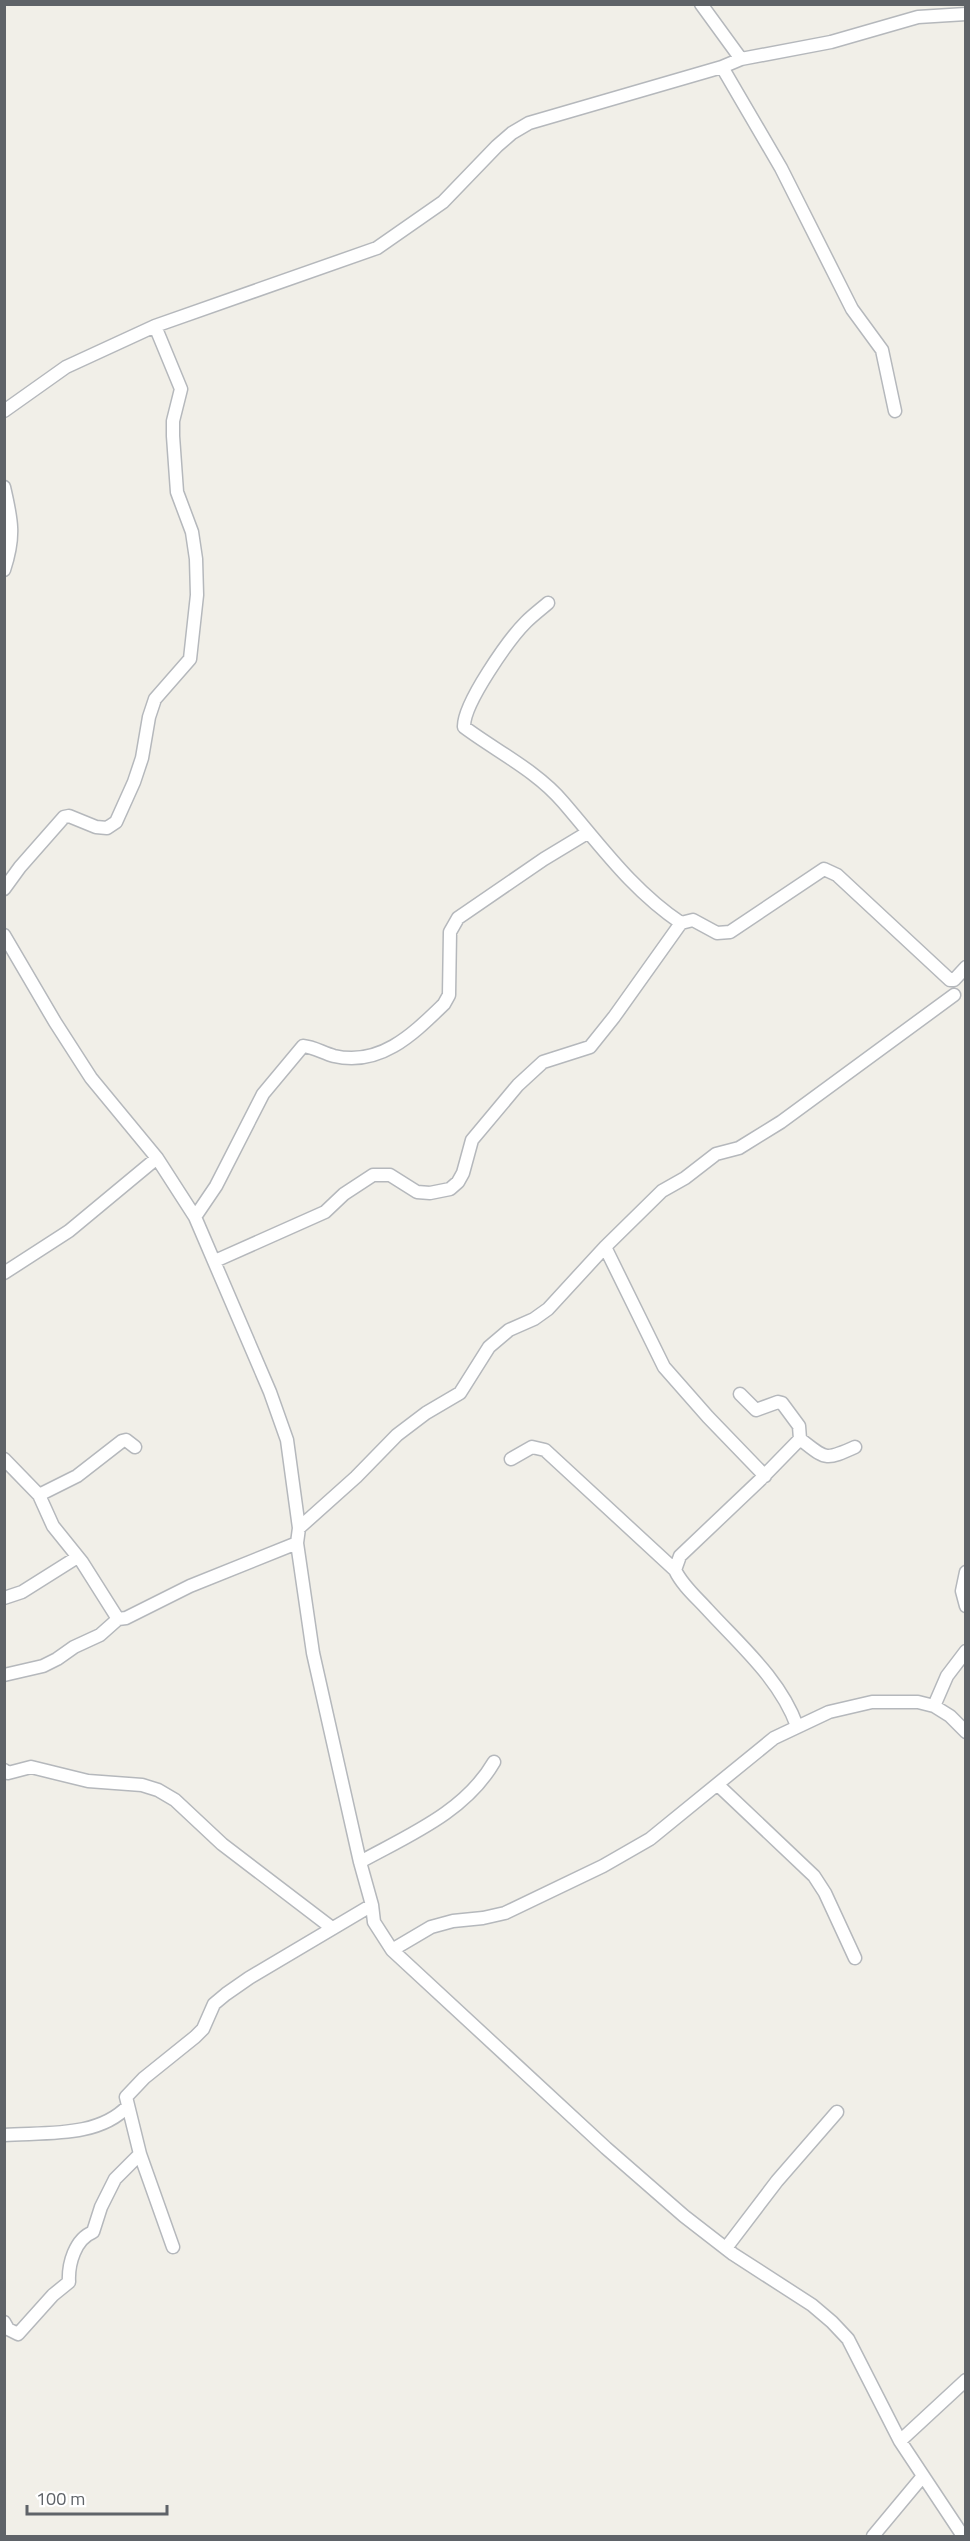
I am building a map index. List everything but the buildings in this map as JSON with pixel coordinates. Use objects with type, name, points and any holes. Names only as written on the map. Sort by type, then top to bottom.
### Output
[{"type":"street","points":[[701,4],[741,59]]},
{"type":"street","points":[[4,411],[66,367],[155,326],[377,248],[443,202],[497,146],[512,133],[529,123],[722,67],[741,59],[831,42],[918,17],[966,14]]},
{"type":"street","points":[[722,67],[781,168],[852,309],[882,350],[895,411]]},
{"type":"street","points":[[4,889],[64,817],[71,817],[96,827],[107,828],[116,822],[135,782],[155,699],[190,659],[195,618],[196,559],[192,532],[177,492],[173,428],[182,388],[155,326]]},
{"type":"street","points":[[4,487],[12,516],[12,528],[11,543],[4,570]]},
{"type":"street","points":[[548,603],[525,623],[493,664],[466,714],[464,727],[545,785],[563,801],[587,833],[643,895],[681,923]]},
{"type":"street","points":[[195,1217],[216,1186],[263,1094],[303,1046],[335,1056],[348,1057],[378,1053],[398,1046],[444,1004],[449,995],[450,932],[458,918],[544,859],[587,833]]},
{"type":"street","points":[[215,1260],[325,1212],[344,1194],[373,1175],[390,1175],[417,1192],[430,1193],[450,1189],[463,1173],[472,1140],[518,1085],[543,1062],[590,1047],[681,923],[693,920],[717,933],[730,932],[824,869],[837,875],[950,980],[954,980],[966,967]]},
{"type":"street","points":[[4,935],[91,1078],[157,1158],[195,1217],[270,1392],[287,1440],[299,1528],[297,1543],[313,1653],[360,1862],[372,1905],[374,1922],[393,1950],[606,2148],[684,2216],[726,2248],[812,2305],[832,2322],[848,2339],[900,2441],[963,2536]]},
{"type":"street","points":[[299,1528],[356,1477],[397,1435],[426,1413],[460,1393],[489,1347],[509,1330],[548,1310],[605,1247],[662,1191],[685,1178],[716,1154],[739,1148],[781,1122],[954,995]]},
{"type":"street","points":[[4,1273],[69,1231],[157,1158]]},
{"type":"street","points":[[605,1247],[664,1367],[708,1418],[765,1476]]},
{"type":"street","points":[[740,1394],[756,1410],[778,1402],[782,1403],[799,1426],[800,1439],[821,1456],[828,1457],[855,1447]]},
{"type":"street","points":[[675,1570],[676,1560],[765,1476],[800,1439]]},
{"type":"street","points":[[39,1495],[77,1476],[122,1441],[126,1440],[135,1447]]},
{"type":"street","points":[[511,1460],[532,1447],[545,1450],[675,1570],[693,1594],[772,1680],[790,1707],[797,1726]]},
{"type":"street","points":[[4,1460],[39,1495],[53,1526],[76,1558],[82,1562],[118,1619]]},
{"type":"street","points":[[4,1676],[43,1666],[74,1647],[100,1635],[118,1619],[126,1618],[190,1586],[297,1543]]},
{"type":"street","points":[[4,1598],[22,1592],[76,1558]]},
{"type":"street","points":[[966,1572],[962,1591],[966,1606]]},
{"type":"street","points":[[934,1706],[947,1676],[966,1651]]},
{"type":"street","points":[[393,1950],[431,1927],[453,1921],[505,1913],[603,1866],[650,1839],[774,1738],[829,1712],[872,1702],[918,1702],[934,1706],[950,1716],[966,1732]]},
{"type":"street","points":[[360,1862],[444,1816],[466,1797],[494,1762]]},
{"type":"street","points":[[4,1770],[8,1773],[31,1767],[88,1781],[142,1785],[158,1790],[175,1800],[222,1844],[332,1928]]},
{"type":"street","points":[[718,1785],[814,1876],[825,1893],[855,1958]]},
{"type":"street","points":[[173,2247],[140,2154],[126,2097],[133,2087],[202,2030],[214,2004],[249,1977],[372,1905]]},
{"type":"street","points":[[4,2135],[82,2130],[117,2117],[128,2106]]},
{"type":"street","points":[[726,2248],[777,2181],[837,2112]]},
{"type":"street","points":[[4,2322],[8,2329],[18,2334],[69,2282],[69,2263],[84,2235],[93,2232],[101,2207],[115,2179],[140,2154]]},
{"type":"street","points":[[900,2441],[966,2380]]},
{"type":"street","points":[[873,2536],[923,2476]]}]
